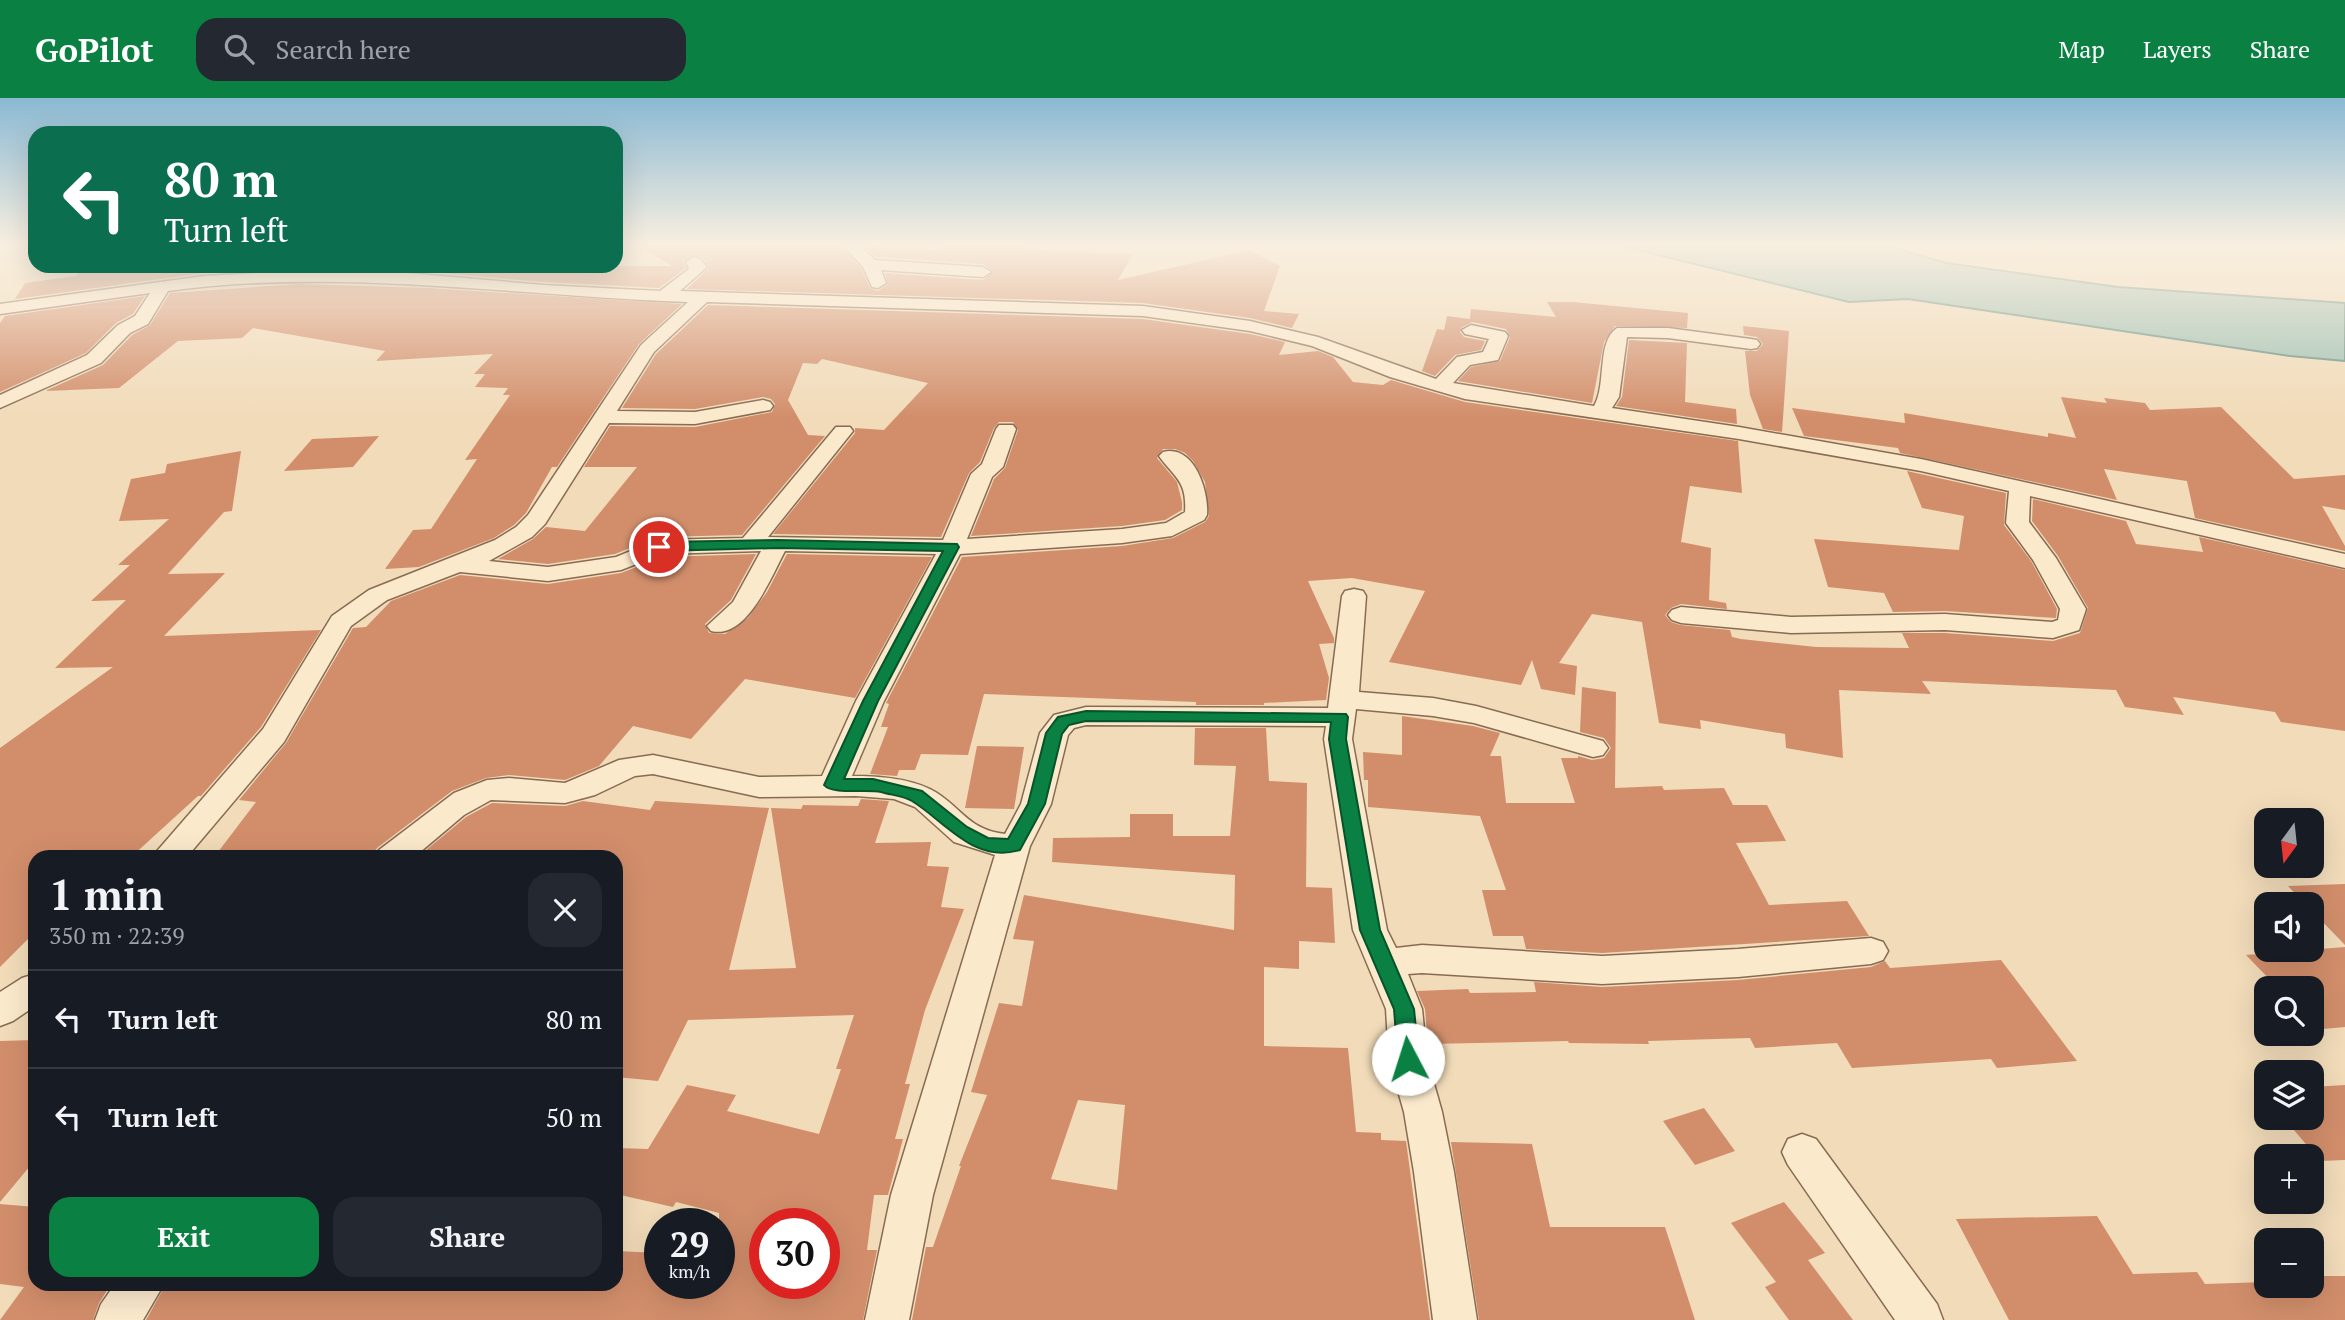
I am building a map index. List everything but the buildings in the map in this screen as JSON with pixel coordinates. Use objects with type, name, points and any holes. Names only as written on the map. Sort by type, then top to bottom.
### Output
[{"type":"street","points":[[0,309],[41,303]]},
{"type":"street","points":[[0,402],[94,359],[124,329],[142,320],[152,303]]},
{"type":"street","points":[[174,850],[274,735],[341,621],[378,594],[459,565],[524,532],[537,519],[650,344],[697,303]]},
{"type":"street","points":[[925,303],[1100,307],[1191,316],[1250,326],[1318,342],[1440,386],[1504,400],[1739,433],[1922,465],[2345,561]]},
{"type":"street","points":[[1440,386],[1464,360],[1491,356],[1499,336],[1471,330]]},
{"type":"street","points":[[1600,412],[1609,397],[1615,344],[1617,337],[1623,332],[1668,333],[1751,344]]},
{"type":"street","points":[[601,417],[695,418],[763,406]]},
{"type":"street","points":[[833,785],[870,701],[952,547],[982,474],[992,467],[1006,429]]},
{"type":"street","points":[[750,544],[843,431]]},
{"type":"street","points":[[459,565],[548,574],[621,563],[659,547],[750,544],[952,547],[1122,536],[1172,529],[1196,516],[1197,505],[1190,474],[1170,456]]},
{"type":"street","points":[[1681,615],[1791,625],[1945,622],[2053,630],[2070,625],[2073,609],[2044,558],[2017,523],[2020,488]]},
{"type":"street","points":[[720,626],[743,606],[777,544]]},
{"type":"street","points":[[1354,596],[1338,739],[1370,930],[1387,963],[1404,1009],[1408,1059],[1423,1112],[1434,1172],[1455,1320]]},
{"type":"street","points":[[887,1320],[912,1195],[1014,846],[1037,804],[1054,733],[1064,721],[1086,716],[1270,719],[1342,708],[1433,707],[1476,715],[1592,748]]},
{"type":"street","points":[[401,850],[476,794],[508,787],[565,793],[593,784],[612,772],[638,765],[663,765],[759,787],[873,785],[916,795],[961,832],[985,844],[1014,846]]},
{"type":"street","points":[[1387,963],[1422,958],[1602,970],[1738,963],[1871,951]]},
{"type":"street","points":[[0,1011],[28,993]]},
{"type":"street","points":[[1802,1152],[1921,1320]]},
{"type":"street","points":[[117,1320],[137,1291]]},
{"type":"shaded area","points":[[1935,303],[2345,303],[2345,361],[2290,356]]},
{"type":"route","points":[[659,547],[777,544],[952,547],[870,701],[833,785],[873,785],[916,795],[940,812],[961,832],[985,844],[1014,846],[1037,804],[1054,733],[1064,721],[1086,716],[1270,719],[1340,717],[1338,739],[1370,930],[1387,963],[1404,1009],[1408,1059]]}]
